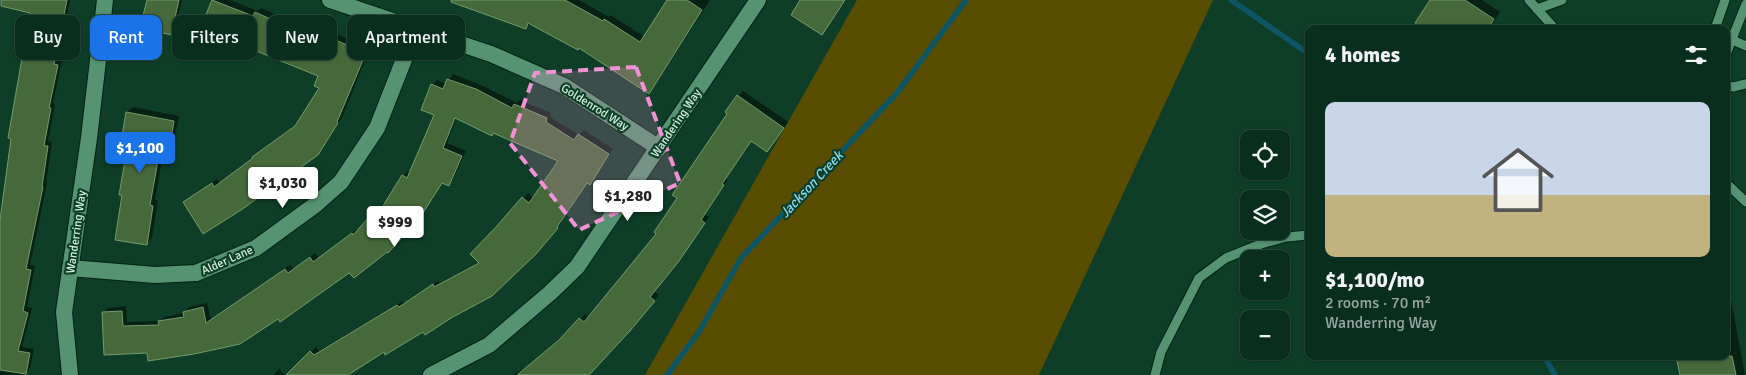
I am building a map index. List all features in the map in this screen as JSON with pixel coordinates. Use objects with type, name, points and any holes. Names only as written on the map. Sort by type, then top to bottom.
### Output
[{"type":"street","name":"Wanderring Way","points":[[70,375],[64,312],[89,138],[105,0]]},
{"type":"street","name":"Goldenrod Way","points":[[330,0],[374,15]]},
{"type":"street","name":"Wandering Way","points":[[431,375],[489,345],[550,293],[577,267],[758,0]]},
{"type":"street","name":"Goldenrod Way","points":[[465,45],[491,54],[564,86],[659,148]]},
{"type":"street","name":"Alder Lane","points":[[70,268],[155,275],[196,274],[256,248],[315,205],[341,182],[377,128],[404,60]]},
{"type":"lane","points":[[1529,0],[1551,25]]},
{"type":"lane","points":[[1537,9],[1562,0]]},
{"type":"lane","points":[[1716,25],[1724,0]]},
{"type":"lane","points":[[1730,37],[1746,4]]},
{"type":"lane","points":[[1730,39],[1746,46]]},
{"type":"lane","points":[[1730,86],[1746,84]]},
{"type":"lane","points":[[1730,187],[1746,202]]},
{"type":"lane","points":[[1155,375],[1161,352],[1199,278],[1226,258],[1261,244],[1286,237],[1305,235]]},
{"type":"highlighted area","points":[[636,67],[680,183],[579,230],[510,143],[535,73]]},
{"type":"shaded area","points":[[857,0],[1213,0],[1039,375],[645,375]]},
{"type":"building","points":[[1,0],[67,0],[64,15],[30,15],[30,13],[1,6]]},
{"type":"building","points":[[147,0],[179,0],[176,15],[172,15],[171,35],[162,33],[162,15],[143,15]]},
{"type":"building","points":[[212,0],[250,15],[206,15]]},
{"type":"building","points":[[451,0],[565,0],[603,21],[604,19],[640,42],[667,0],[687,0],[702,10],[649,94],[579,48],[578,50],[528,23],[526,29],[451,2]]},
{"type":"building","points":[[800,0],[845,0],[822,35],[791,15]]},
{"type":"building","points":[[1430,0],[1465,0],[1494,19],[1490,25],[1418,25],[1415,23]]},
{"type":"building","points":[[255,12],[267,18],[267,55],[257,51],[257,15],[254,15]]},
{"type":"building","points":[[337,41],[347,45],[347,60],[363,60],[338,123],[318,155],[241,210],[203,234],[183,202],[212,183],[214,187],[295,126],[319,88],[314,86],[318,76],[278,60],[337,60]]},
{"type":"building","points":[[22,60],[55,60],[54,64],[58,65],[49,108],[51,108],[44,146],[48,146],[43,187],[26,269],[31,270],[23,311],[28,313],[18,351],[30,353],[26,374],[0,370],[0,220],[11,139],[8,138]]},
{"type":"building","points":[[447,79],[476,89],[512,108],[514,104],[547,118],[546,122],[574,140],[578,134],[609,154],[590,185],[587,183],[558,228],[536,254],[492,296],[451,318],[425,335],[423,332],[385,355],[384,352],[348,375],[286,375],[310,351],[314,355],[397,305],[399,307],[433,284],[434,287],[479,263],[470,254],[522,197],[529,203],[558,161],[493,133],[492,136],[455,118],[443,148],[462,156],[449,186],[442,183],[421,216],[388,253],[354,278],[349,273],[280,322],[278,319],[240,344],[148,361],[147,353],[104,355],[102,312],[122,311],[123,326],[159,325],[158,321],[184,317],[183,312],[203,307],[206,323],[285,269],[288,273],[310,257],[313,262],[352,233],[353,235],[378,207],[381,209],[402,175],[407,178],[434,115],[421,110],[431,84],[443,89]]},
{"type":"building","points":[[737,95],[784,128],[767,152],[751,141],[722,184],[724,185],[701,220],[705,223],[679,261],[650,297],[655,301],[589,375],[517,375],[559,340],[579,318],[584,322],[656,234],[654,232],[677,198],[672,195],[727,114],[725,112]]},
{"type":"building","points":[[126,112],[174,121],[168,156],[159,155],[150,205],[153,206],[147,245],[115,240],[122,195],[119,195],[127,149],[120,148]]},
{"type":"building","points":[[1730,356],[1732,356],[1736,375],[1680,375],[1677,360],[1730,360]]},
{"type":"waterway","name":"Jackson Creek","points":[[667,375],[699,332],[741,258],[897,93],[966,0]]},
{"type":"waterway","points":[[1231,0],[1305,51]]},
{"type":"waterway","points":[[1546,360],[1555,375]]}]
